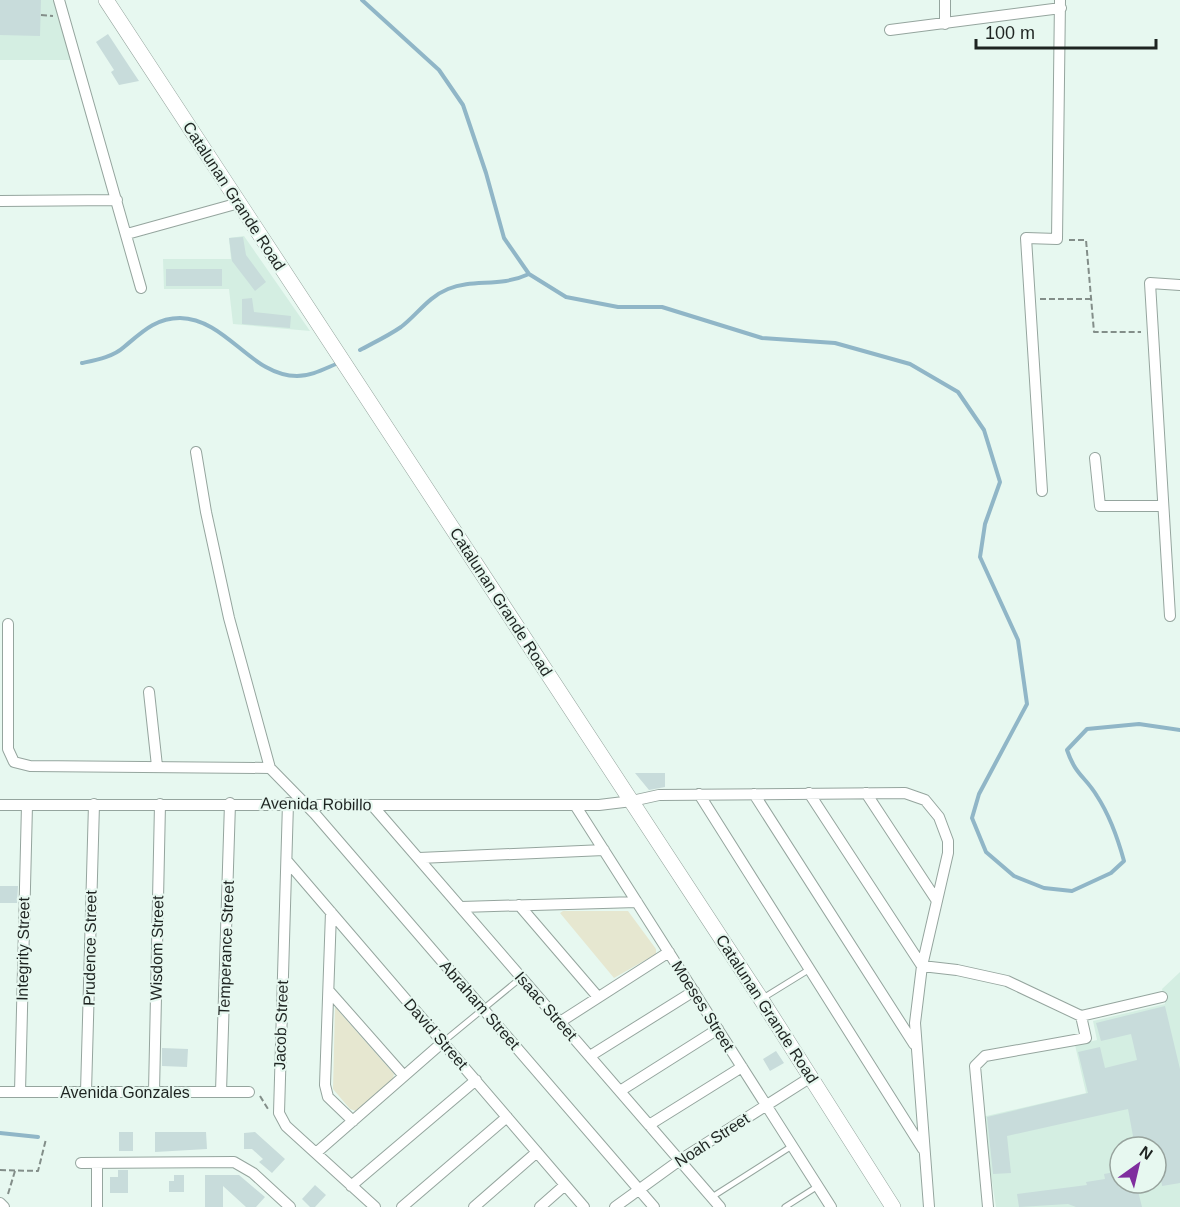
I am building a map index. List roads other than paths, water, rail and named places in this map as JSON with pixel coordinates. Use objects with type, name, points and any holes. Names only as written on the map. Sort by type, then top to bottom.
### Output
[{"type":"main road","name":"Catalunan Grande Road","points":[[106,0],[632,801],[893,1207]]},
{"type":"street","points":[[59,0],[141,288]]},
{"type":"street","points":[[945,0],[945,24]]},
{"type":"street","points":[[890,30],[945,24],[1060,4],[1057,239],[1026,238],[1042,491]]},
{"type":"street","points":[[0,201],[117,200]]},
{"type":"street","points":[[127,234],[239,203]]},
{"type":"street","points":[[1170,616],[1150,283],[1180,285]]},
{"type":"street","points":[[8,624],[8,749],[14,762],[30,766],[270,768],[229,618],[206,512],[196,452]]},
{"type":"street","points":[[1095,458],[1100,506],[1163,506]]},
{"type":"street","points":[[148,692],[157,766]]},
{"type":"street","name":"Abraham Street","points":[[270,768],[279,780],[306,803],[654,1207]]},
{"type":"street","points":[[810,793],[922,966],[980,974],[1007,981],[1081,1016],[1162,998]]},
{"type":"street","points":[[866,793],[937,901]]},
{"type":"street","name":"Avenida Robillo","points":[[0,805],[230,803],[575,805],[632,801],[659,795],[866,793],[917,796],[933,808],[948,841],[948,853],[922,966],[915,1045],[929,1207]]},
{"type":"street","points":[[699,794],[926,1152]]},
{"type":"street","points":[[754,794],[915,1045]]},
{"type":"street","name":"Temperance Street","points":[[221,1092],[230,803]]},
{"type":"street","name":"Jacob Street","points":[[288,803],[279,1113],[286,1126],[316,1153]]},
{"type":"street","name":"Prudence Street","points":[[86,1092],[94,804]]},
{"type":"street","name":"Wisdom Street","points":[[154,1092],[160,804]]},
{"type":"street","name":"Integrity Street","points":[[20,1092],[27,805]]},
{"type":"street","name":"Isaac Street","points":[[372,805],[720,1207]]},
{"type":"street","name":"Moeses Street","points":[[575,805],[831,1207]]},
{"type":"street","points":[[419,858],[604,850]]},
{"type":"street","name":"David Street","points":[[287,861],[584,1207]]},
{"type":"street","points":[[461,907],[637,902]]},
{"type":"street","points":[[519,905],[598,997]]},
{"type":"street","points":[[331,912],[325,1085],[328,1097],[353,1121]]},
{"type":"street","points":[[560,1022],[669,952]]},
{"type":"street","points":[[328,991],[404,1076]]},
{"type":"street","points":[[590,1056],[694,991]]},
{"type":"street","points":[[988,1207],[975,1066],[985,1056],[1086,1038],[1081,1016]]},
{"type":"street","points":[[620,1091],[718,1029]]},
{"type":"street","points":[[375,1207],[316,1153],[443,1042]]},
{"type":"street","points":[[649,1125],[742,1067]]},
{"type":"street","name":"Noah Street","points":[[615,1207],[680,1160],[811,1077]]},
{"type":"street","points":[[351,1186],[476,1080]]},
{"type":"street","name":"Avenida Gonzales","points":[[0,1092],[249,1092]]},
{"type":"street","points":[[402,1207],[507,1117]]},
{"type":"street","points":[[474,1207],[537,1152]]},
{"type":"street","points":[[81,1163],[234,1162],[253,1173],[290,1207]]},
{"type":"street","points":[[97,1163],[97,1207]]},
{"type":"street","points":[[540,1207],[565,1185]]},
{"type":"lane","points":[[761,999],[810,969]]},
{"type":"lane","points":[[443,1042],[522,977]]},
{"type":"lane","points":[[712,1197],[792,1146]]},
{"type":"lane","points":[[785,1207],[818,1186]]},
{"type":"waterway","points":[[362,0],[439,70],[463,105],[486,173],[504,238],[529,274],[566,297],[618,307],[662,307],[762,338],[835,343],[910,364],[958,392],[984,430],[1000,482],[985,524],[980,557],[1018,640],[1027,704],[979,794],[972,818],[986,852],[1014,876],[1044,888],[1072,891],[1111,873],[1124,861],[1116,836],[1102,804],[1093,789],[1077,771],[1067,750],[1087,729],[1139,724],[1180,730]]},
{"type":"waterway","points":[[360,350],[401,327],[441,292],[467,284],[507,281],[529,274]]},
{"type":"waterway","points":[[82,363],[115,353],[156,323],[180,318],[212,327],[252,358],[281,374],[307,375],[336,364]]},
{"type":"waterway","points":[[0,1133],[38,1137]]}]
